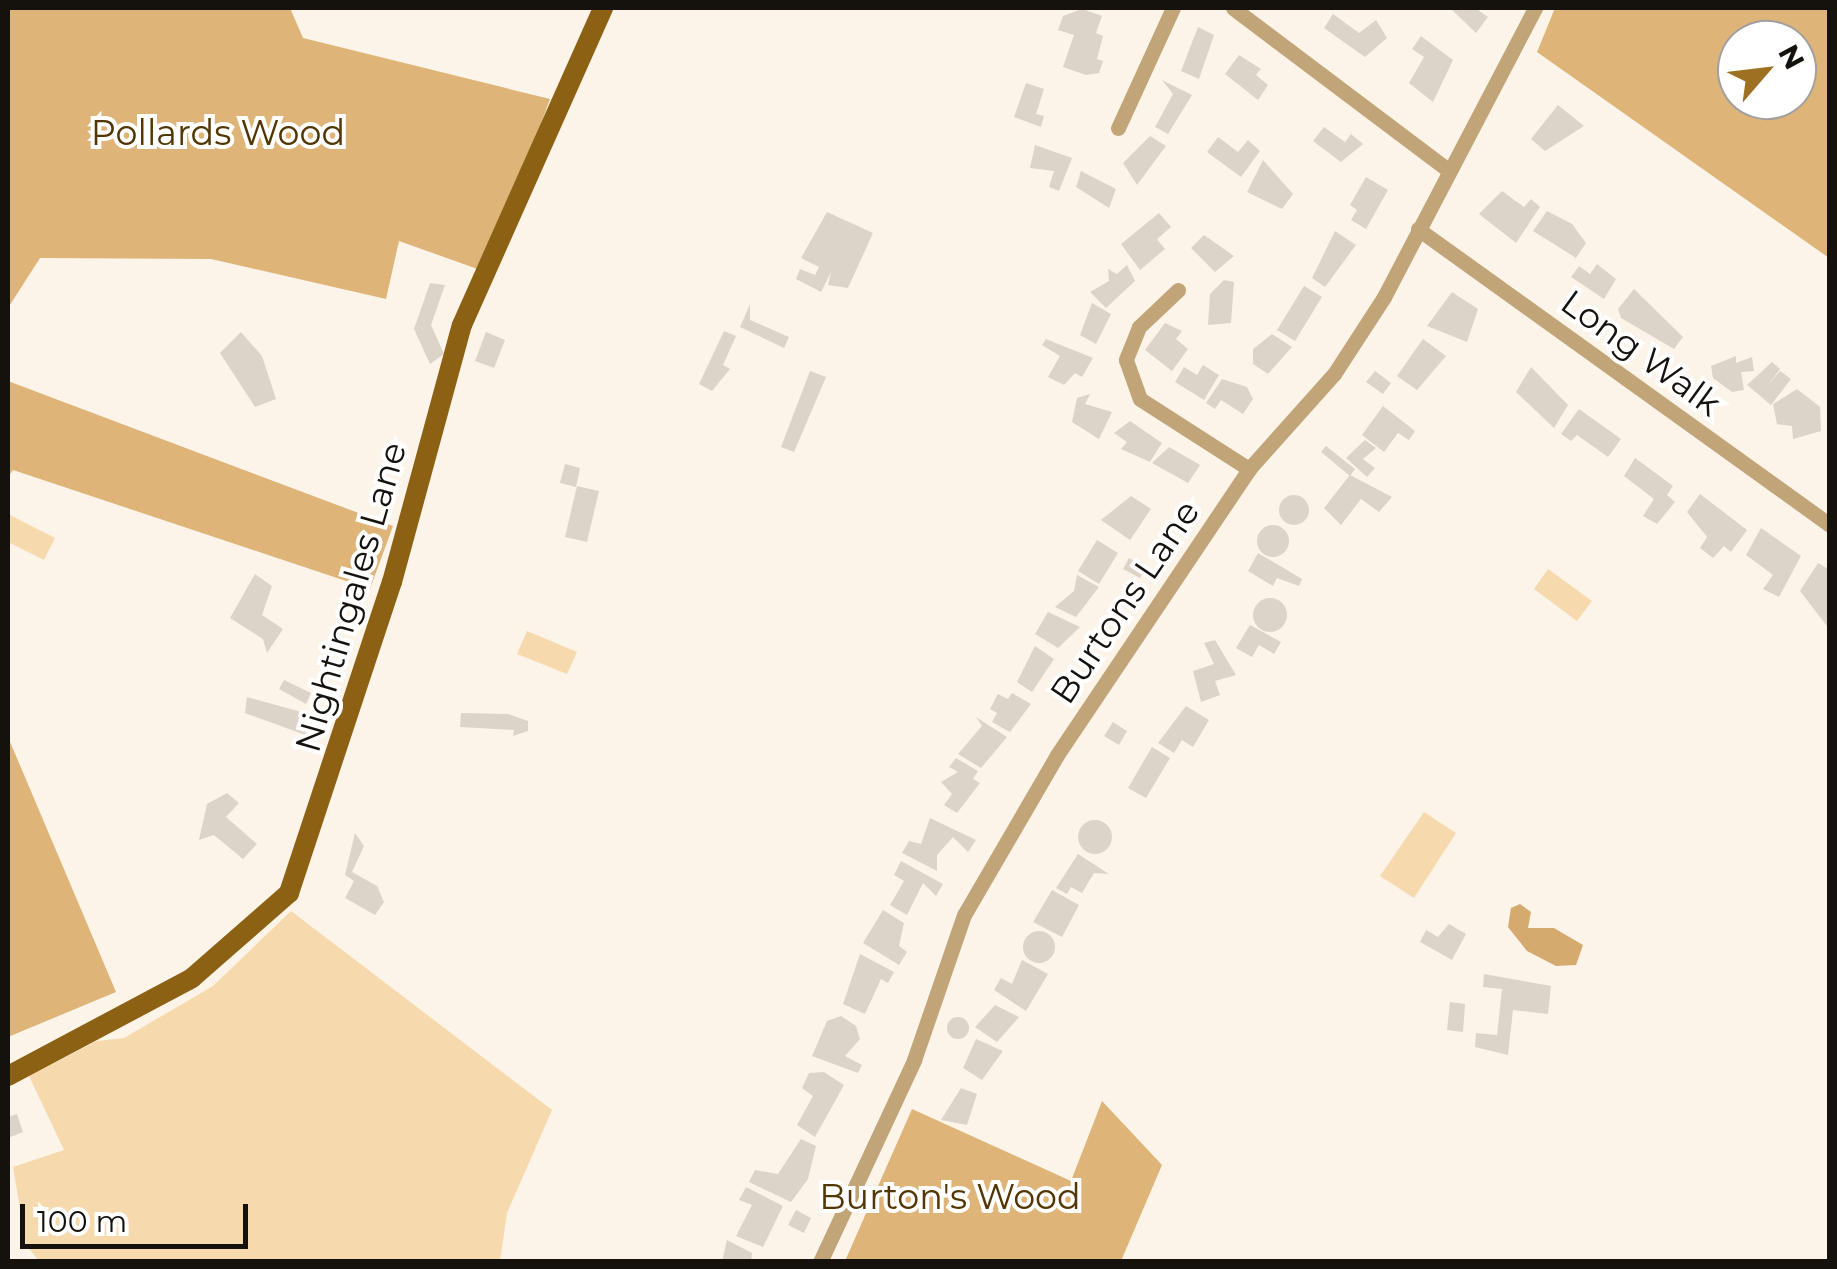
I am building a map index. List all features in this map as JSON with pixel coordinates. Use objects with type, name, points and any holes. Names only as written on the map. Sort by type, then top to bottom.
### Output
[{"type":"main road","name":"Nightingales Lane","points":[[8,1076],[192,978],[289,893],[392,582],[462,325],[602,8]]},
{"type":"street","points":[[1118,128],[1173,8]]},
{"type":"street","points":[[1233,8],[1449,171]]},
{"type":"street","name":"Burtons Lane","points":[[820,1262],[914,1060],[964,915],[1057,756],[1249,469],[1334,374],[1418,230],[1536,8]]},
{"type":"street","name":"Long Walk","points":[[1418,230],[1830,525]]},
{"type":"street","points":[[1178,290],[1139,327],[1126,360],[1140,398],[1249,469]]},
{"type":"shaded area","points":[[8,514],[55,538],[44,560],[8,542]]},
{"type":"shaded area","points":[[1548,569],[1592,601],[1577,621],[1534,589]]},
{"type":"shaded area","points":[[527,631],[577,652],[567,674],[517,654]]},
{"type":"shaded area","points":[[1424,812],[1456,833],[1414,898],[1380,876]]},
{"type":"shaded area","points":[[1520,904],[1531,912],[1528,928],[1554,928],[1583,945],[1576,965],[1556,966],[1527,951],[1508,927],[1511,908]]},
{"type":"shaded area","points":[[291,911],[552,1110],[507,1213],[500,1261],[39,1261],[26,1245],[13,1167],[64,1150],[29,1076],[97,1041],[124,1038],[213,986]]},
{"type":"green space","name":"Pollards Wood","points":[[8,8],[290,8],[303,38],[550,99],[486,272],[399,241],[386,299],[211,259],[40,258],[8,308]]},
{"type":"green space","points":[[1555,8],[1829,8],[1829,258],[1537,52]]},
{"type":"green space","points":[[8,381],[393,526],[370,589],[13,470],[8,477]]},
{"type":"green space","points":[[8,737],[116,992],[8,1037]]},
{"type":"green space","name":"Burton's Wood","points":[[1102,1101],[1162,1165],[1121,1261],[845,1261],[912,1109],[1071,1181]]},
{"type":"building","points":[[1450,8],[1475,8],[1488,17],[1476,33]]},
{"type":"building","points":[[1082,9],[1102,16],[1096,33],[1103,36],[1097,59],[1103,61],[1099,73],[1086,75],[1063,67],[1074,35],[1058,30],[1063,16]]},
{"type":"building","points":[[1333,14],[1359,33],[1376,20],[1387,38],[1365,57],[1324,28]]},
{"type":"building","points":[[1198,27],[1214,35],[1199,79],[1181,71]]},
{"type":"building","points":[[1421,36],[1453,60],[1433,102],[1409,83],[1424,57],[1412,49]]},
{"type":"building","points":[[1239,55],[1261,69],[1256,75],[1268,85],[1258,100],[1225,74]]},
{"type":"building","points":[[1162,80],[1192,95],[1168,134],[1155,127],[1173,94]]},
{"type":"building","points":[[1026,83],[1044,89],[1036,114],[1044,116],[1041,127],[1014,117]]},
{"type":"building","points":[[1558,105],[1584,126],[1545,151],[1531,139]]},
{"type":"building","points":[[1324,127],[1345,142],[1351,134],[1363,144],[1341,162],[1313,141]]},
{"type":"building","points":[[1150,136],[1166,146],[1137,185],[1123,163]]},
{"type":"building","points":[[1218,137],[1238,152],[1248,140],[1260,151],[1241,177],[1207,152]]},
{"type":"building","points":[[1035,145],[1072,158],[1059,191],[1049,187],[1054,171],[1030,168]]},
{"type":"building","points":[[1263,160],[1293,194],[1282,209],[1247,192]]},
{"type":"building","points":[[1081,171],[1116,189],[1109,208],[1076,187]]},
{"type":"building","points":[[1366,177],[1388,190],[1366,229],[1351,220],[1357,210],[1350,205]]},
{"type":"building","points":[[1502,191],[1524,207],[1531,199],[1540,207],[1516,243],[1479,214]]},
{"type":"building","points":[[1547,211],[1572,224],[1586,243],[1576,258],[1533,231]]},
{"type":"building","points":[[827,212],[873,233],[848,288],[828,285],[831,272],[821,292],[796,279],[800,269],[815,275],[819,267],[801,258]]},
{"type":"building","points":[[1159,213],[1171,227],[1157,239],[1165,249],[1140,270],[1121,244]]},
{"type":"building","points":[[1335,231],[1356,245],[1325,287],[1312,278]]},
{"type":"building","points":[[1204,235],[1234,256],[1215,272],[1191,248]]},
{"type":"building","points":[[1597,264],[1616,279],[1604,299],[1571,277],[1579,266],[1590,274]]},
{"type":"building","points":[[1127,265],[1135,281],[1106,308],[1090,292],[1109,281],[1108,269],[1117,274]]},
{"type":"building","points":[[1224,280],[1234,282],[1231,323],[1208,325],[1210,294]]},
{"type":"building","points":[[430,283],[445,285],[431,325],[444,354],[430,364],[414,329]]},
{"type":"building","points":[[1304,286],[1322,297],[1295,341],[1277,330]]},
{"type":"building","points":[[1634,289],[1683,337],[1674,349],[1621,318],[1618,309]]},
{"type":"building","points":[[1452,292],[1478,309],[1467,342],[1427,326]]},
{"type":"building","points":[[1092,303],[1111,314],[1096,344],[1080,335]]},
{"type":"building","points":[[750,304],[750,320],[789,337],[784,348],[740,327]]},
{"type":"building","points":[[1165,323],[1182,331],[1176,339],[1188,349],[1172,371],[1145,350]]},
{"type":"building","points":[[724,331],[736,336],[723,365],[730,369],[712,391],[699,384]]},
{"type":"building","points":[[241,332],[262,356],[276,399],[255,407],[220,353]]},
{"type":"building","points":[[486,332],[505,340],[494,368],[475,361]]},
{"type":"building","points":[[1272,334],[1292,347],[1268,374],[1253,364],[1253,349]]},
{"type":"building","points":[[1046,339],[1093,358],[1082,377],[1075,373],[1064,385],[1048,377],[1060,356],[1042,345]]},
{"type":"building","points":[[1423,339],[1446,356],[1417,390],[1397,376]]},
{"type":"building","points":[[1736,356],[1736,363],[1752,357],[1754,371],[1741,372],[1744,390],[1732,392],[1713,378],[1711,366]]},
{"type":"building","points":[[1772,362],[1780,369],[1769,384],[1780,371],[1791,379],[1771,405],[1747,385]]},
{"type":"building","points":[[1203,365],[1219,375],[1204,400],[1175,382],[1184,367],[1197,375]]},
{"type":"building","points":[[1531,367],[1568,405],[1554,428],[1516,392]]},
{"type":"building","points":[[810,371],[826,377],[794,452],[781,447]]},
{"type":"building","points":[[1375,371],[1391,383],[1383,394],[1366,382]]},
{"type":"building","points":[[1222,379],[1247,387],[1253,399],[1243,414],[1221,400],[1215,409],[1206,403]]},
{"type":"building","points":[[1797,389],[1820,407],[1821,431],[1793,439],[1792,426],[1777,424],[1773,404]]},
{"type":"building","points":[[1090,394],[1085,404],[1112,412],[1099,439],[1072,422],[1077,398]]},
{"type":"building","points":[[1383,406],[1415,431],[1409,440],[1398,433],[1384,452],[1362,435]]},
{"type":"building","points":[[1579,409],[1621,439],[1608,457],[1577,435],[1571,441],[1561,434]]},
{"type":"building","points":[[1130,421],[1162,443],[1150,462],[1121,449],[1127,442],[1114,433]]},
{"type":"building","points":[[1365,440],[1376,448],[1363,459],[1375,468],[1367,477],[1346,458]]},
{"type":"building","points":[[1326,446],[1355,469],[1350,476],[1321,452]]},
{"type":"building","points":[[1169,447],[1200,465],[1188,483],[1152,463]]},
{"type":"building","points":[[1635,458],[1673,486],[1667,495],[1675,502],[1657,524],[1643,516],[1654,499],[1624,476]]},
{"type":"building","points":[[565,464],[580,468],[576,487],[560,483]]},
{"type":"building","points":[[1350,475],[1392,497],[1379,512],[1361,499],[1341,525],[1324,508]]},
{"type":"building","points":[[577,486],[599,491],[587,542],[565,537]]},
{"type":"building","points":[[1700,494],[1747,530],[1731,552],[1724,546],[1713,558],[1700,548],[1707,537],[1687,512]]},
{"type":"building","points":[[1294,495],[1305,499],[1309,510],[1305,521],[1294,525],[1283,521],[1279,510],[1283,499]]},
{"type":"building","points":[[1131,496],[1151,509],[1130,540],[1101,520]]},
{"type":"building","points":[[1273,525],[1285,529],[1289,541],[1285,553],[1273,557],[1261,553],[1257,541],[1261,529]]},
{"type":"building","points":[[1761,528],[1801,556],[1779,597],[1763,589],[1773,575],[1746,555]]},
{"type":"building","points":[[1097,540],[1118,553],[1099,584],[1078,571]]},
{"type":"building","points":[[1258,553],[1302,579],[1299,586],[1277,578],[1273,586],[1248,571]]},
{"type":"building","points":[[1129,558],[1146,567],[1140,578],[1123,569]]},
{"type":"building","points":[[1818,563],[1830,570],[1830,630],[1800,591]]},
{"type":"building","points":[[255,574],[272,586],[262,615],[283,629],[267,653],[263,639],[230,618]]},
{"type":"building","points":[[1077,575],[1099,587],[1076,617],[1055,607],[1074,591]]},
{"type":"building","points":[[1270,598],[1282,603],[1287,615],[1282,627],[1270,632],[1258,627],[1253,615],[1258,603]]},
{"type":"building","points":[[1048,612],[1080,627],[1058,648],[1035,634]]},
{"type":"building","points":[[1250,625],[1281,642],[1274,654],[1259,645],[1252,657],[1236,648]]},
{"type":"building","points":[[1215,640],[1236,675],[1215,681],[1220,695],[1201,702],[1193,671],[1214,664],[1204,643]]},
{"type":"building","points":[[1035,646],[1054,659],[1032,692],[1017,682]]},
{"type":"building","points":[[284,680],[311,693],[306,704],[279,689]]},
{"type":"building","points":[[1012,693],[1031,704],[1010,732],[992,722],[997,713],[990,709],[998,694],[1008,699]]},
{"type":"building","points":[[247,697],[316,716],[308,736],[245,713]]},
{"type":"building","points":[[1186,706],[1209,720],[1193,747],[1182,740],[1174,753],[1158,743]]},
{"type":"building","points":[[461,713],[508,714],[528,721],[528,731],[513,736],[514,730],[460,727]]},
{"type":"building","points":[[976,717],[1007,737],[981,768],[958,754],[982,726]]},
{"type":"building","points":[[1113,722],[1127,731],[1119,745],[1104,736]]},
{"type":"building","points":[[1152,747],[1170,758],[1146,798],[1128,788]]},
{"type":"building","points":[[956,758],[978,771],[973,779],[980,783],[957,813],[944,805],[952,794],[941,782],[958,772],[949,767]]},
{"type":"building","points":[[227,793],[239,803],[226,817],[257,844],[243,859],[214,835],[199,840],[207,804]]},
{"type":"building","points":[[930,818],[976,840],[968,852],[953,837],[937,855],[937,871],[902,853],[909,841],[921,844]]},
{"type":"building","points":[[1095,820],[1107,825],[1112,837],[1107,849],[1095,854],[1083,849],[1078,837],[1083,825]]},
{"type":"building","points":[[355,833],[364,846],[352,872],[377,886],[384,902],[375,915],[345,898],[354,881],[345,875]]},
{"type":"building","points":[[1078,854],[1109,874],[1094,873],[1082,893],[1071,887],[1067,894],[1056,888]]},
{"type":"building","points":[[901,861],[943,884],[936,896],[923,883],[907,915],[890,905],[904,881],[894,875]]},
{"type":"building","points":[[1052,890],[1079,905],[1062,937],[1033,922]]},
{"type":"building","points":[[883,910],[904,923],[899,946],[907,952],[899,965],[863,943]]},
{"type":"building","points":[[1449,924],[1466,934],[1452,960],[1420,942],[1426,930],[1438,937]]},
{"type":"building","points":[[1039,931],[1050,936],[1055,947],[1050,958],[1039,963],[1028,958],[1023,947],[1028,936]]},
{"type":"building","points":[[860,954],[894,972],[888,983],[881,979],[865,1014],[843,1004]]},
{"type":"building","points":[[1022,960],[1048,974],[1026,1011],[994,990],[1001,978],[1012,984]]},
{"type":"building","points":[[1484,974],[1551,986],[1548,1014],[1513,1010],[1508,1055],[1475,1047],[1476,1033],[1497,1035],[1502,989],[1483,987]]},
{"type":"building","points":[[1450,1002],[1465,1004],[1463,1032],[1447,1030]]},
{"type":"building","points":[[995,1005],[1019,1017],[997,1042],[975,1027]]},
{"type":"building","points":[[841,1016],[856,1026],[860,1039],[845,1056],[862,1065],[858,1073],[812,1056],[827,1021]]},
{"type":"building","points":[[954,1017],[962,1017],[969,1028],[962,1039],[954,1039],[947,1032],[947,1024]]},
{"type":"building","points":[[976,1039],[1003,1051],[982,1080],[963,1068]]},
{"type":"building","points":[[824,1072],[844,1085],[815,1137],[797,1125],[813,1096],[802,1088],[809,1073]]},
{"type":"building","points":[[961,1088],[977,1094],[967,1125],[941,1120]]},
{"type":"building","points":[[17,1114],[23,1132],[8,1138],[8,1117]]},
{"type":"building","points":[[801,1139],[816,1146],[808,1179],[791,1202],[749,1182],[755,1170],[778,1174]]},
{"type":"building","points":[[746,1187],[783,1206],[763,1247],[736,1236],[752,1205],[739,1200]]},
{"type":"building","points":[[796,1210],[811,1218],[804,1233],[788,1225]]},
{"type":"building","points":[[727,1240],[752,1253],[751,1262],[722,1262]]}]
